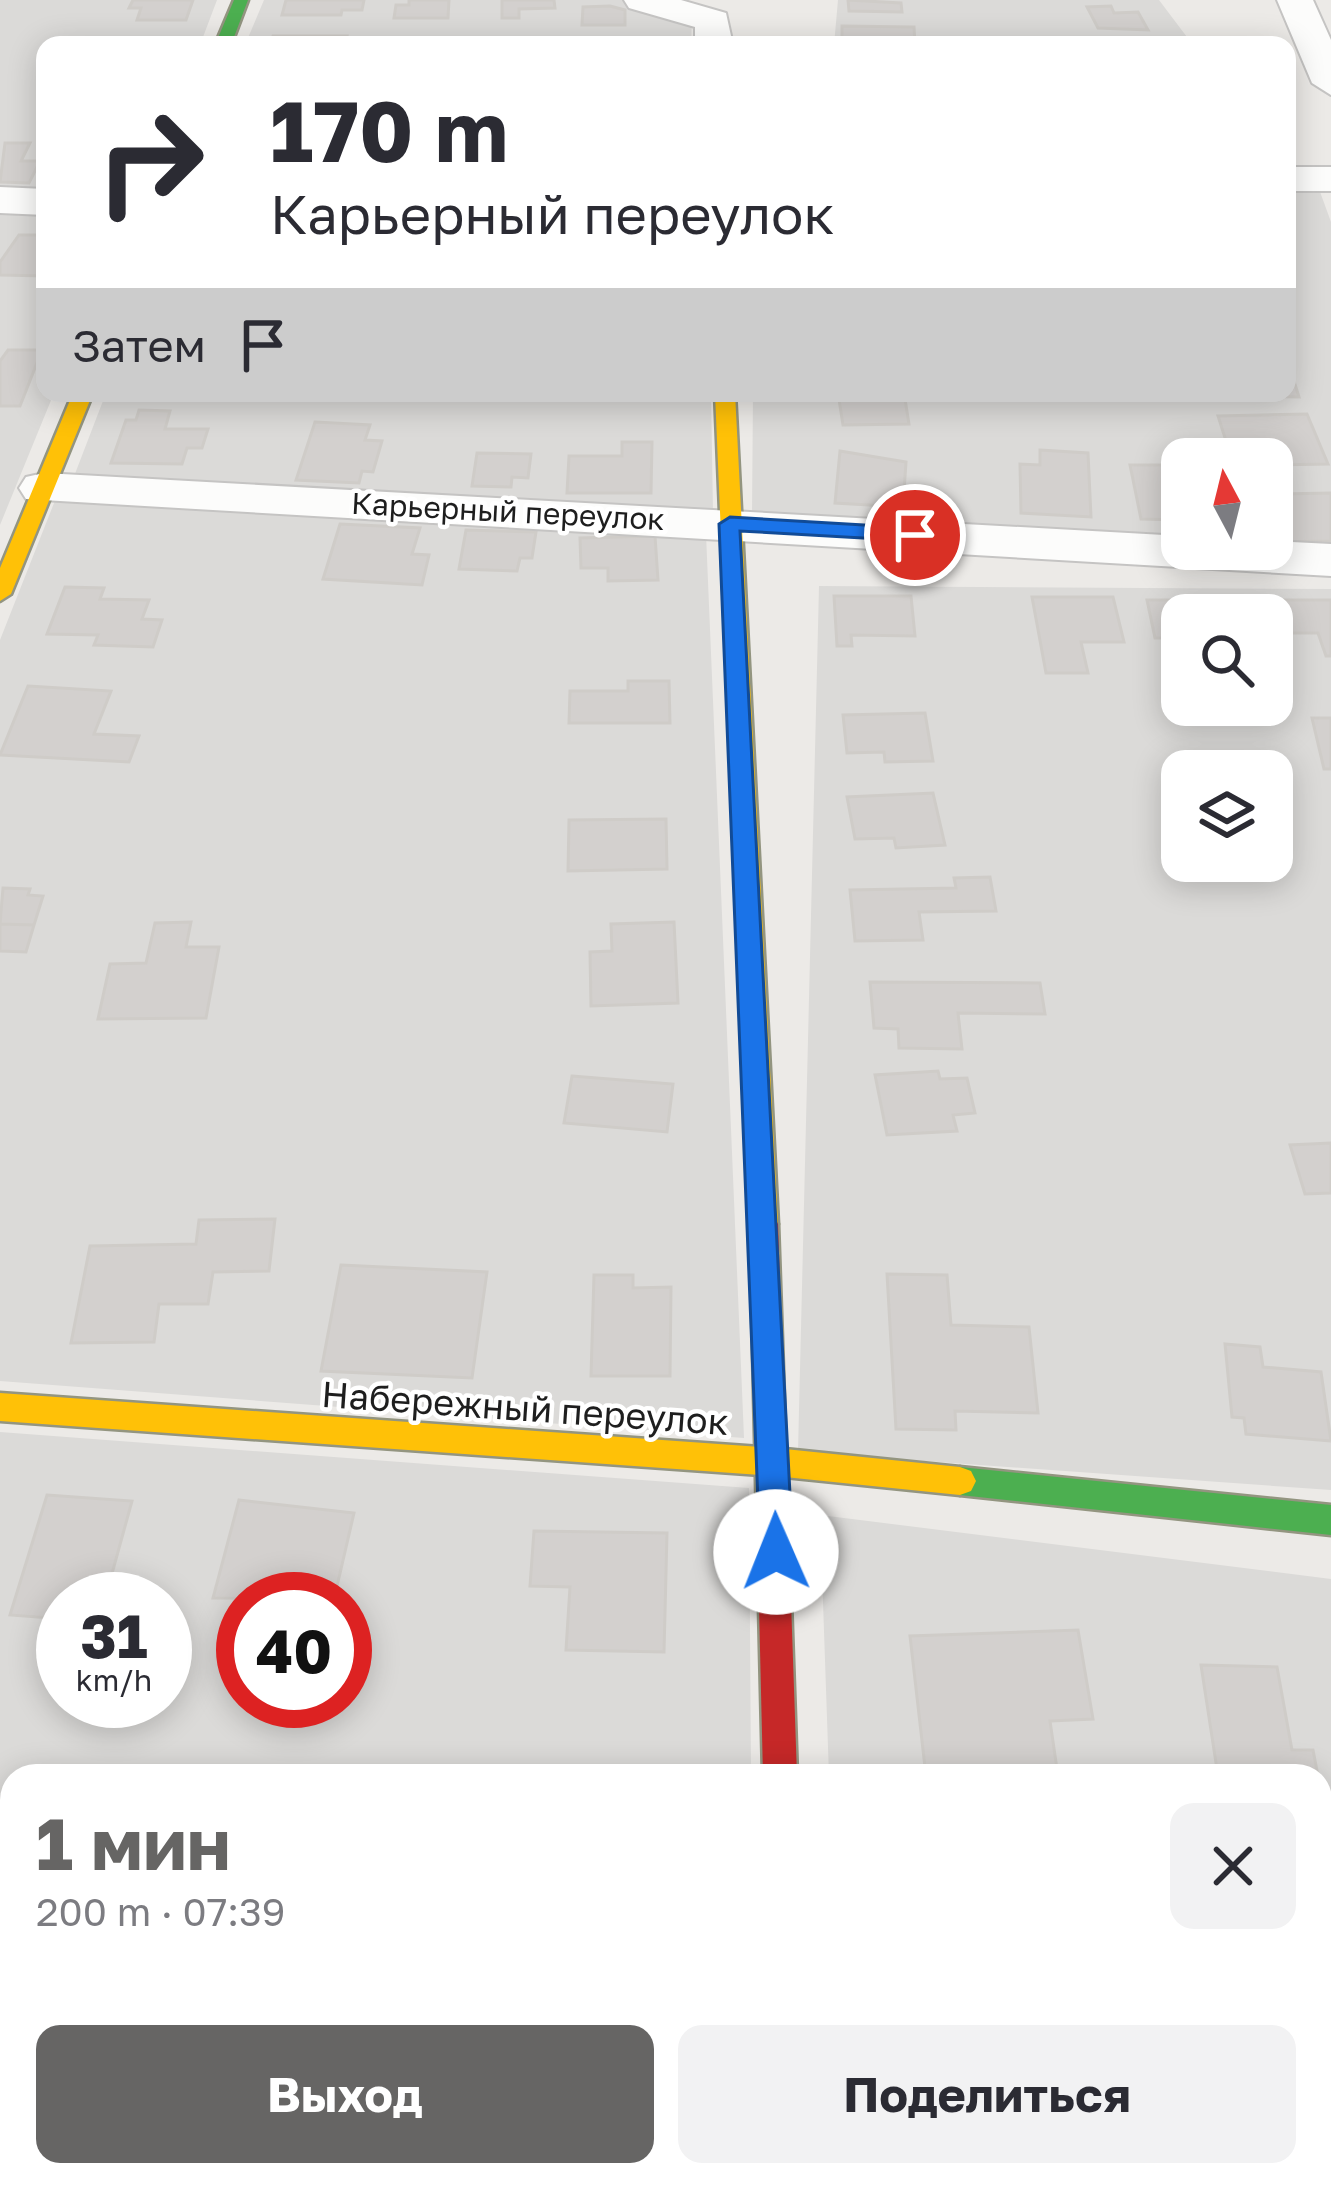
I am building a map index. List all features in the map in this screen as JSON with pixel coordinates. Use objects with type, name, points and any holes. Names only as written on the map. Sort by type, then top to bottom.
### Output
[{"type":"street","points":[[227,36],[241,0]]},
{"type":"street","points":[[642,0],[713,21],[714,36]]},
{"type":"street","points":[[1295,0],[1331,83]]},
{"type":"street","points":[[1296,179],[1331,179]]},
{"type":"street","points":[[0,200],[36,202]]},
{"type":"street","points":[[0,595],[79,402]]},
{"type":"street","points":[[725,402],[775,1462],[780,1764]]},
{"type":"street","name":"Карьерный переулок","points":[[44,488],[1331,560]]},
{"type":"street","name":"Набережный переулок","points":[[0,1407],[775,1462],[1331,1520]]},
{"type":"shaded area","points":[[0,0],[217,0],[203,36],[36,36],[36,193],[0,192]]},
{"type":"shaded area","points":[[264,0],[623,0],[692,21],[691,36],[249,36]]},
{"type":"shaded area","points":[[838,0],[1159,0],[1186,36],[835,36]]},
{"type":"shaded area","points":[[1296,189],[1319,189],[1331,222],[1331,548],[1293,546],[1293,438],[1161,438],[1161,538],[752,514],[753,402],[1296,402]]},
{"type":"shaded area","points":[[0,213],[36,215],[36,402],[50,402],[0,525]]},
{"type":"shaded area","points":[[103,402],[711,402],[713,512],[73,479]]},
{"type":"shaded area","points":[[56,498],[706,534],[744,1438],[0,1381],[0,640]]},
{"type":"shaded area","points":[[819,586],[1331,589],[1331,1490],[798,1452]]},
{"type":"shaded area","points":[[0,1432],[749,1488],[751,1764],[0,1764]]},
{"type":"shaded area","points":[[820,1515],[1331,1579],[1331,1764],[829,1764]]},
{"type":"building","points":[[133,0],[193,0],[186,20],[137,20],[141,8],[129,8]]},
{"type":"building","points":[[286,0],[364,0],[362,10],[342,10],[341,15],[282,15]]},
{"type":"building","points":[[409,0],[449,0],[448,18],[394,18],[396,5],[409,5]]},
{"type":"building","points":[[502,0],[554,0],[555,8],[519,9],[519,18],[502,18]]},
{"type":"building","points":[[848,0],[901,3],[902,12],[849,11]]},
{"type":"building","points":[[1111,6],[1114,13],[1138,12],[1148,30],[1098,28],[1087,7]]},
{"type":"building","points":[[583,7],[625,10],[625,25],[582,25]]},
{"type":"building","points":[[842,26],[914,27],[914,36],[842,36]]},
{"type":"building","points":[[5,143],[30,143],[21,161],[36,161],[29,183],[0,182]]},
{"type":"building","points":[[19,235],[36,235],[36,276],[0,275],[0,262]]},
{"type":"building","points":[[8,350],[36,350],[36,365],[20,406],[0,406],[0,361]]},
{"type":"building","points":[[839,402],[905,402],[909,424],[843,425]]},
{"type":"building","points":[[139,410],[170,411],[165,429],[208,429],[202,448],[187,448],[182,464],[111,463],[126,420],[136,420]]},
{"type":"building","points":[[1307,414],[1328,464],[1293,465],[1293,438],[1225,438],[1218,416]]},
{"type":"building","points":[[315,422],[370,425],[365,440],[382,441],[373,472],[362,471],[359,483],[296,480]]},
{"type":"building","points":[[622,442],[652,442],[651,493],[567,493],[569,456],[622,456]]},
{"type":"building","points":[[1040,450],[1088,453],[1091,517],[1021,513],[1020,464],[1040,465]]},
{"type":"building","points":[[840,451],[906,462],[903,507],[835,503]]},
{"type":"building","points":[[477,453],[531,454],[528,478],[512,477],[511,487],[472,486]]},
{"type":"building","points":[[1130,465],[1161,465],[1161,519],[1141,519]]},
{"type":"building","points":[[1331,493],[1331,541],[1293,542],[1293,494]]},
{"type":"building","points":[[340,524],[420,528],[412,554],[429,555],[422,585],[323,579]]},
{"type":"building","points":[[466,530],[536,532],[532,558],[520,558],[517,571],[459,569]]},
{"type":"building","points":[[655,536],[658,580],[608,581],[608,568],[581,568],[580,538]]},
{"type":"building","points":[[65,587],[104,588],[100,599],[149,600],[142,619],[162,620],[153,647],[94,645],[98,635],[47,634]]},
{"type":"building","points":[[834,596],[911,596],[915,636],[851,635],[852,646],[837,646]]},
{"type":"building","points":[[1032,597],[1113,597],[1124,642],[1081,642],[1088,673],[1046,673]]},
{"type":"building","points":[[1147,600],[1161,600],[1161,638],[1155,638]]},
{"type":"building","points":[[1293,600],[1331,600],[1331,656],[1326,656],[1318,633],[1293,633]]},
{"type":"building","points":[[628,681],[669,681],[670,723],[569,723],[570,691],[628,691]]},
{"type":"building","points":[[28,686],[111,691],[94,734],[139,736],[129,762],[0,755]]},
{"type":"building","points":[[925,713],[933,761],[885,762],[884,752],[847,753],[843,715]]},
{"type":"building","points":[[1312,718],[1331,718],[1331,769],[1324,769]]},
{"type":"building","points":[[933,793],[945,845],[896,848],[894,838],[855,839],[847,797]]},
{"type":"building","points":[[666,819],[667,869],[568,871],[569,820]]},
{"type":"building","points":[[990,877],[996,911],[919,912],[923,940],[855,941],[850,890],[956,888],[954,878]]},
{"type":"building","points":[[3,888],[30,889],[28,895],[43,896],[34,925],[0,924]]},
{"type":"building","points":[[191,922],[186,947],[219,947],[206,1018],[98,1019],[110,964],[146,963],[155,923]]},
{"type":"building","points":[[674,922],[678,1003],[591,1006],[590,952],[612,951],[611,924]]},
{"type":"building","points":[[0,924],[34,925],[26,952],[0,951]]},
{"type":"building","points":[[870,982],[1040,983],[1045,1014],[958,1013],[962,1049],[899,1048],[898,1029],[874,1028]]},
{"type":"building","points":[[938,1071],[940,1079],[967,1078],[975,1113],[953,1115],[957,1131],[887,1135],[875,1075]]},
{"type":"building","points":[[572,1076],[673,1084],[667,1132],[564,1123]]},
{"type":"building","points":[[1331,1143],[1331,1193],[1305,1194],[1290,1145]]},
{"type":"building","points":[[275,1219],[269,1271],[213,1272],[208,1304],[159,1304],[154,1342],[71,1343],[90,1246],[196,1244],[199,1220]]},
{"type":"building","points":[[341,1265],[487,1272],[472,1378],[321,1371]]},
{"type":"building","points":[[887,1274],[947,1275],[951,1325],[1029,1327],[1038,1413],[955,1411],[956,1430],[896,1429]]},
{"type":"building","points":[[594,1275],[633,1275],[633,1288],[671,1287],[670,1376],[591,1376]]},
{"type":"building","points":[[1225,1344],[1260,1347],[1263,1367],[1321,1372],[1331,1441],[1246,1434],[1244,1418],[1232,1417]]},
{"type":"building","points":[[47,1495],[132,1501],[112,1572],[36,1572],[36,1617],[10,1615]]},
{"type":"building","points":[[239,1500],[354,1513],[340,1572],[220,1572]]},
{"type":"building","points":[[534,1531],[667,1533],[664,1652],[566,1650],[570,1587],[530,1586]]},
{"type":"building","points":[[1078,1630],[1093,1719],[1050,1721],[1056,1764],[925,1764],[910,1636]]},
{"type":"building","points":[[1201,1665],[1277,1667],[1292,1750],[1313,1750],[1316,1764],[1216,1764]]},
{"type":"traffic: fast","points":[[227,36],[241,0]]},
{"type":"traffic: fast","points":[[960,1481],[1331,1520]]},
{"type":"traffic: slow","points":[[0,594],[79,402]]},
{"type":"traffic: slow","points":[[725,402],[764,1224]]},
{"type":"traffic: slow","points":[[0,1407],[775,1462],[960,1481]]},
{"type":"traffic: jam","points":[[764,1224],[780,1764]]},
{"type":"route","points":[[776,1552],[730,524],[915,535]]}]
